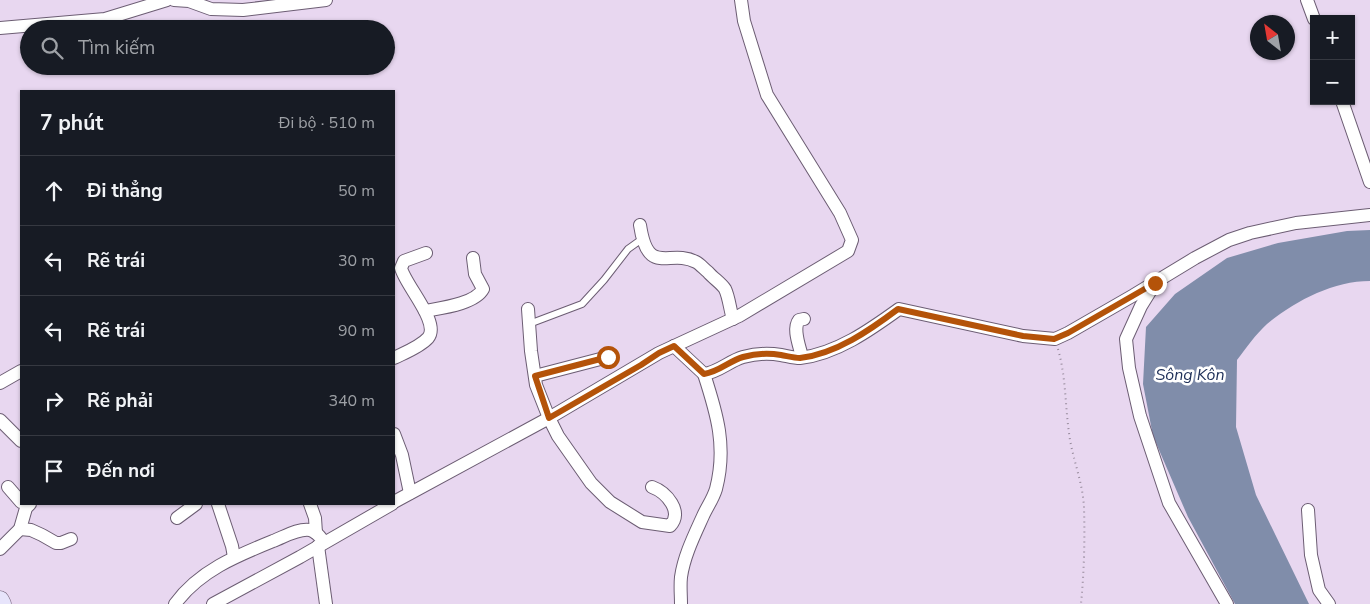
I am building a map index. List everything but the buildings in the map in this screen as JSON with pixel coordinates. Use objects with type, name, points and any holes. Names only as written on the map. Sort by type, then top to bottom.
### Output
[{"type":"street","points":[[93,20],[105,19],[168,0]]},
{"type":"street","points":[[174,0],[189,1],[211,9],[243,10],[326,0]]},
{"type":"street","points":[[395,502],[549,418],[659,353],[733,319],[848,251],[852,240],[840,213],[767,95],[744,21],[740,0]]},
{"type":"street","points":[[1307,0],[1312,15]]},
{"type":"street","points":[[0,28],[20,26]]},
{"type":"street","points":[[1343,105],[1370,182]]},
{"type":"street","points":[[704,374],[714,373],[742,358],[778,354],[802,357],[817,355],[831,350],[885,319],[898,309],[1023,336],[1054,339],[1068,333],[1155,283],[1214,247],[1243,235],[1296,223],[1370,215]]},
{"type":"street","points":[[640,226],[642,242],[650,254],[661,259],[686,258],[697,262],[725,289],[733,319]]},
{"type":"street","points":[[395,358],[428,338],[431,330],[425,311],[407,283],[401,268],[404,261],[426,253]]},
{"type":"street","points":[[425,311],[465,302],[480,295],[482,290],[475,274],[473,258]]},
{"type":"street","points":[[1155,283],[1141,306],[1126,339],[1129,368],[1140,416],[1169,503],[1227,604]]},
{"type":"street","points":[[528,309],[535,376],[549,418],[558,436],[591,483],[610,502],[642,522],[670,526],[674,522],[674,506],[658,489],[652,487]]},
{"type":"street","points":[[802,357],[796,323],[804,319]]},
{"type":"street","points":[[674,346],[704,374],[717,413],[722,450],[716,488],[689,547],[681,578],[682,604]]},
{"type":"street","points":[[535,376],[608,357]]},
{"type":"street","points":[[0,383],[20,372]]},
{"type":"street","points":[[0,420],[20,440]]},
{"type":"street","points":[[395,436],[402,454],[410,493]]},
{"type":"street","points":[[8,487],[20,500]]},
{"type":"street","points":[[0,549],[20,529],[25,505]]},
{"type":"street","points":[[177,518],[195,505]]},
{"type":"street","points":[[218,505],[234,557]]},
{"type":"street","points":[[310,505],[319,540],[326,604]]},
{"type":"street","points":[[213,604],[319,540],[389,505]]},
{"type":"street","points":[[1308,510],[1311,555],[1319,590],[1329,604]]},
{"type":"street","points":[[20,529],[31,530],[56,543],[71,539]]},
{"type":"street","points":[[175,604],[200,578],[234,557],[293,533],[308,530],[319,540]]},
{"type":"street","points":[[0,600],[2,604]]},
{"type":"lane","points":[[529,324],[582,304],[628,249],[642,239]]},
{"type":"path","points":[[1054,339],[1064,375],[1069,435],[1077,466],[1084,507],[1084,565],[1081,604]]},
{"type":"water","name":"Sông Kôn","points":[[1370,230],[1370,281],[1342,284],[1302,300],[1267,324],[1237,360],[1236,427],[1256,495],[1309,604],[1235,604],[1188,517],[1153,436],[1143,384],[1146,327],[1175,294],[1227,258],[1278,243],[1347,231]]},
{"type":"route","points":[[608,357],[535,376],[536,385],[549,418],[674,346],[704,374],[714,373],[742,358],[755,355],[778,354],[797,358],[817,355],[851,340],[898,309],[1023,336],[1054,339],[1068,333],[1155,283]]}]
